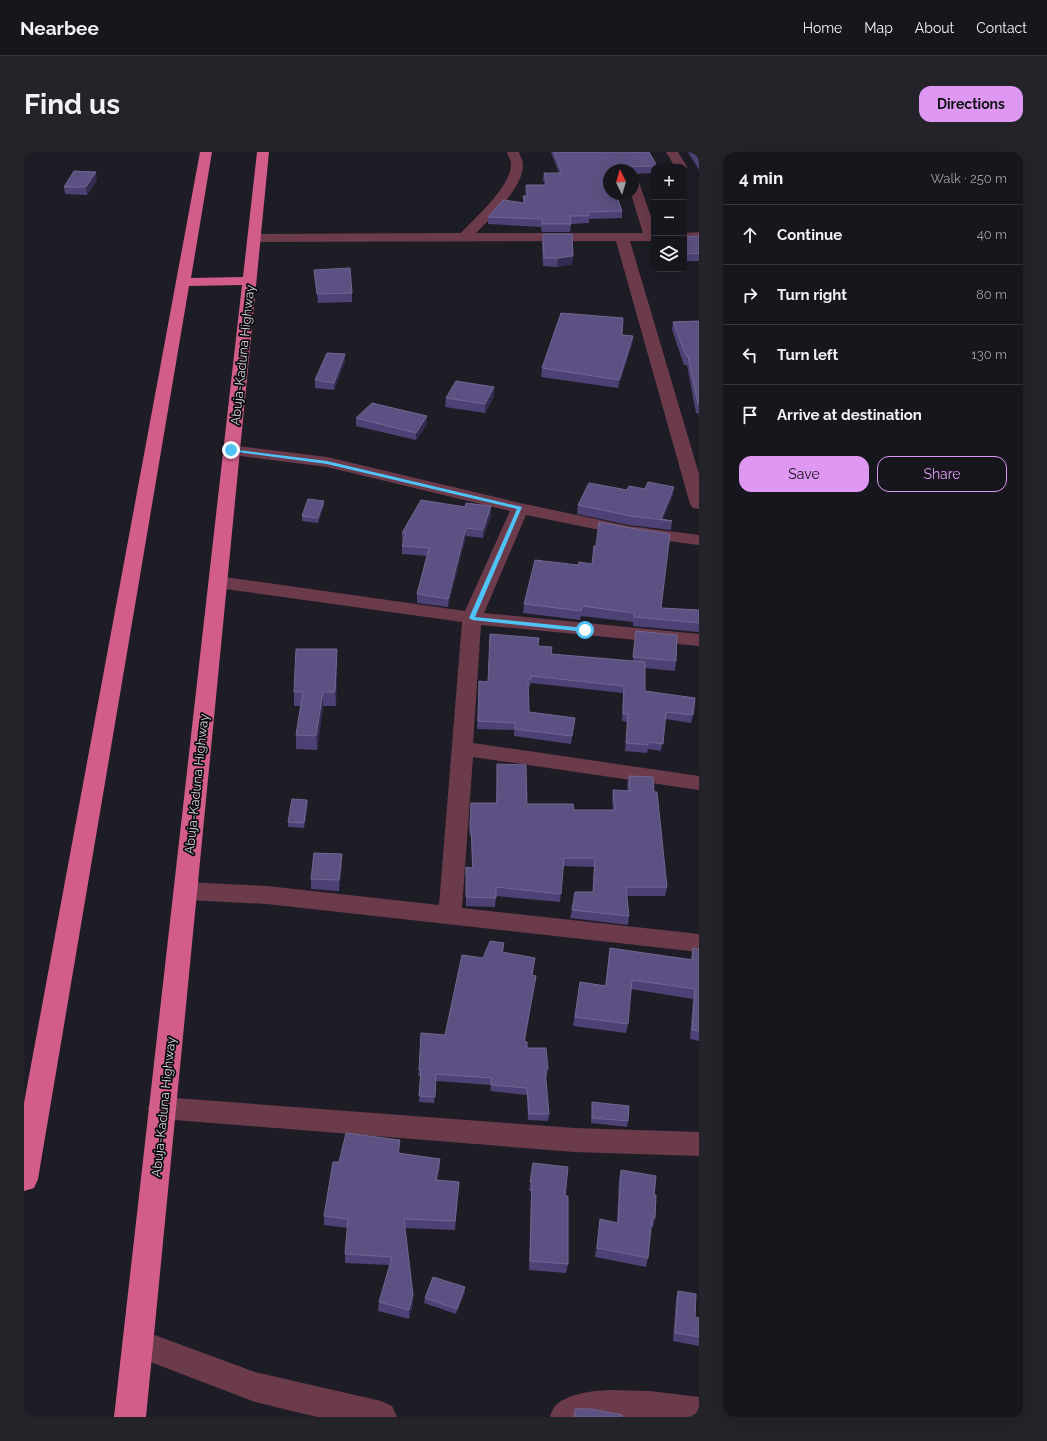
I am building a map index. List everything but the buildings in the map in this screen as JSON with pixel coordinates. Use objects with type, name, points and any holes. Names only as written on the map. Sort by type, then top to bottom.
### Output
[{"type":"highway","points":[[24,1179],[206,152]]},
{"type":"highway","name":"Abuja-Kaduna Highway","points":[[130,1417],[263,152]]},
{"type":"highway","points":[[182,282],[250,281]]},
{"type":"street","points":[[465,237],[496,204],[512,183],[517,165],[513,152]]},
{"type":"street","points":[[672,152],[679,164]]},
{"type":"street","points":[[639,199],[652,236]]},
{"type":"street","points":[[687,237],[699,236]]},
{"type":"street","points":[[622,237],[699,504]]},
{"type":"street","points":[[254,238],[651,237]]},
{"type":"street","points":[[231,450],[327,462],[520,508],[629,531],[699,540]]},
{"type":"street","points":[[450,915],[472,618],[520,508]]},
{"type":"street","points":[[218,582],[472,618],[699,640]]},
{"type":"street","points":[[462,748],[699,783]]},
{"type":"street","points":[[185,891],[268,895],[699,942]]},
{"type":"street","points":[[162,1108],[574,1140],[699,1144]]},
{"type":"street","points":[[138,1343],[255,1387],[381,1417]]},
{"type":"street","points":[[566,1417],[570,1412],[602,1404],[699,1412]]},
{"type":"route","points":[[231,450],[327,462],[520,508],[472,618],[585,630]]}]
